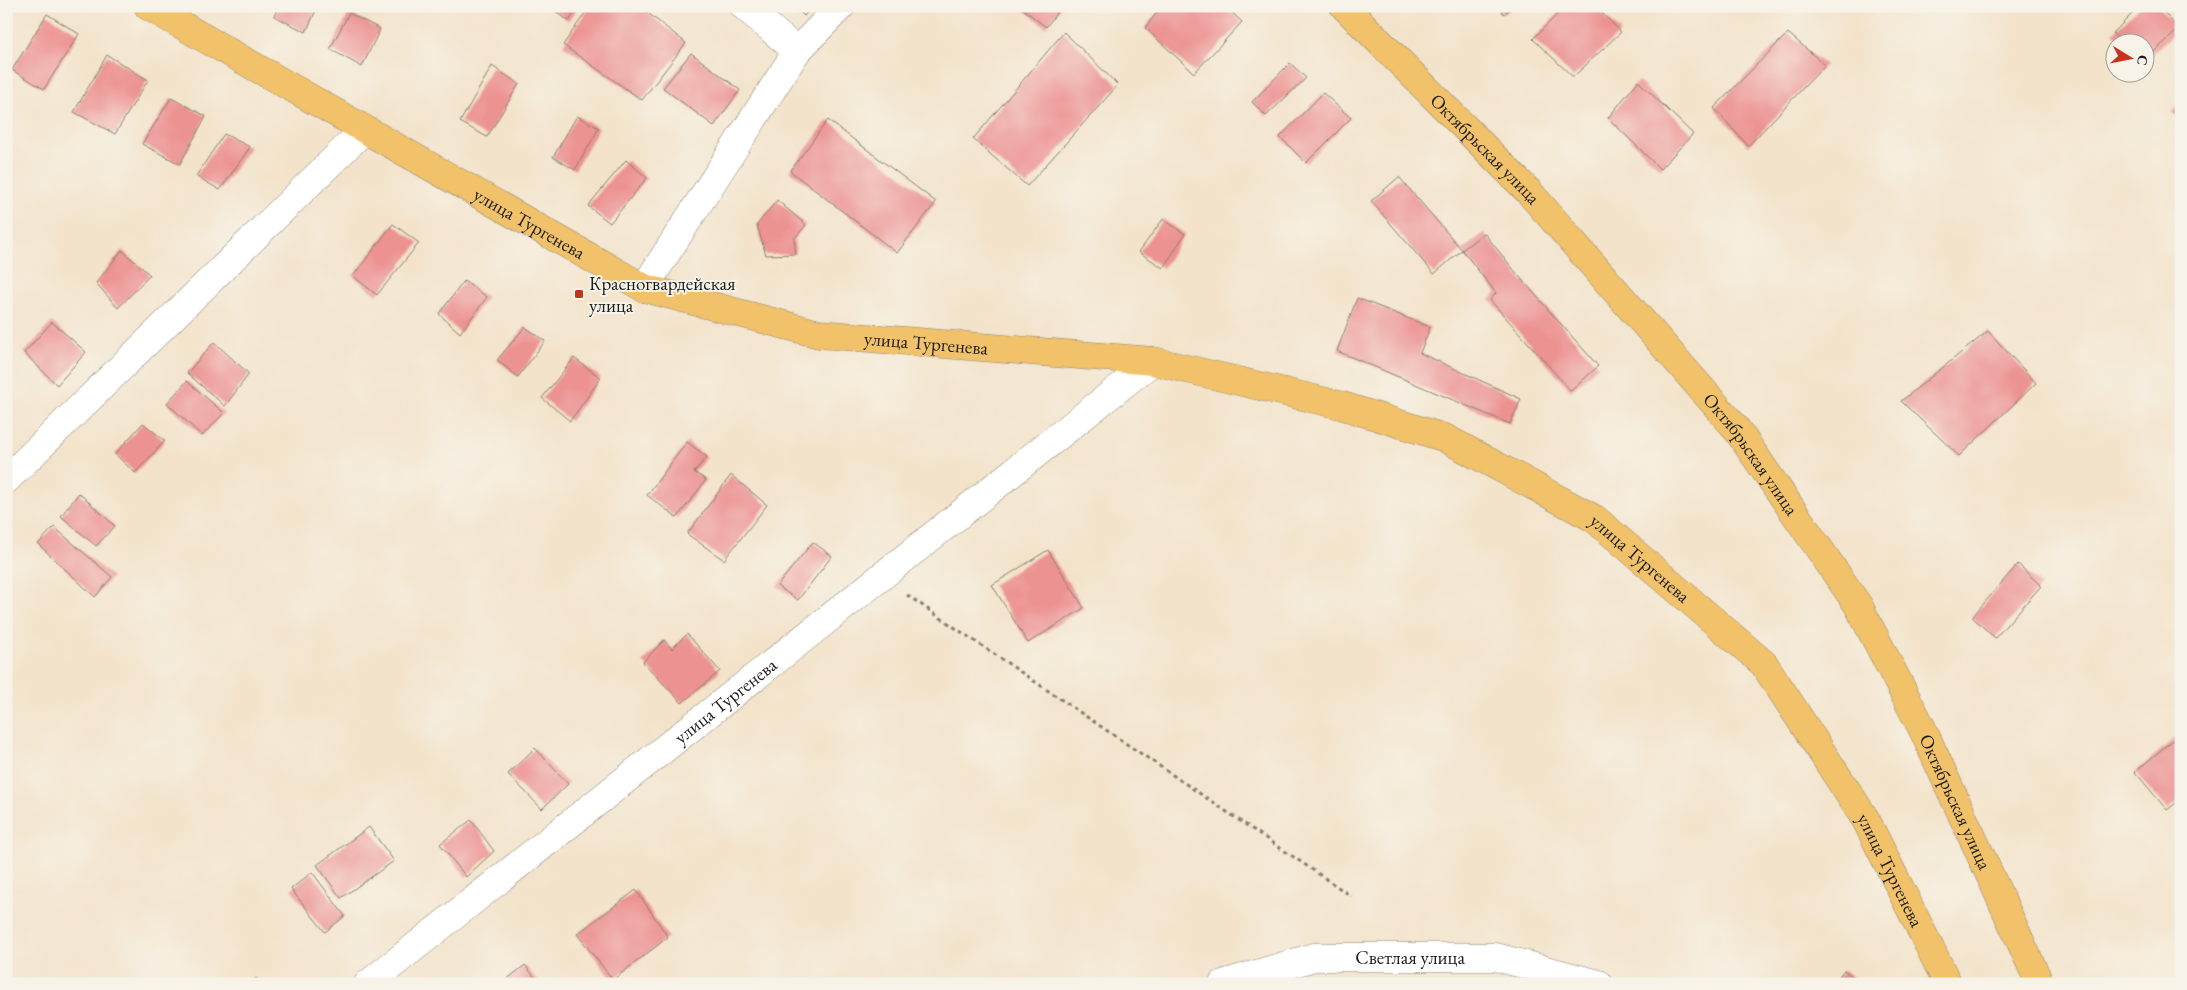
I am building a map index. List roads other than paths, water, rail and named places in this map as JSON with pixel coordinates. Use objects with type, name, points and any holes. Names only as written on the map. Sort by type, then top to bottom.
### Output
[{"type":"main road","name":"улица Тургенева","points":[[148,6],[644,288],[819,334],[1153,361],[1340,405],[1445,438],[1595,519],[1764,664],[1866,820],[1948,984]]},
{"type":"main road","name":"Октябрьская улица","points":[[1344,6],[1529,192],[1735,427],[1858,605],[1922,728],[2040,984]]},
{"type":"street","points":[[744,6],[797,51]]},
{"type":"street","points":[[644,288],[797,51],[841,6]]},
{"type":"street","points":[[6,480],[364,130]]},
{"type":"street","name":"улица Тургенева","points":[[368,984],[1153,361]]},
{"type":"street","name":"Светлая улица","points":[[1223,984],[1314,957],[1496,957],[1599,984]]},
{"type":"place","name":"Красногвардейская улица","points":[[579,294]]}]
